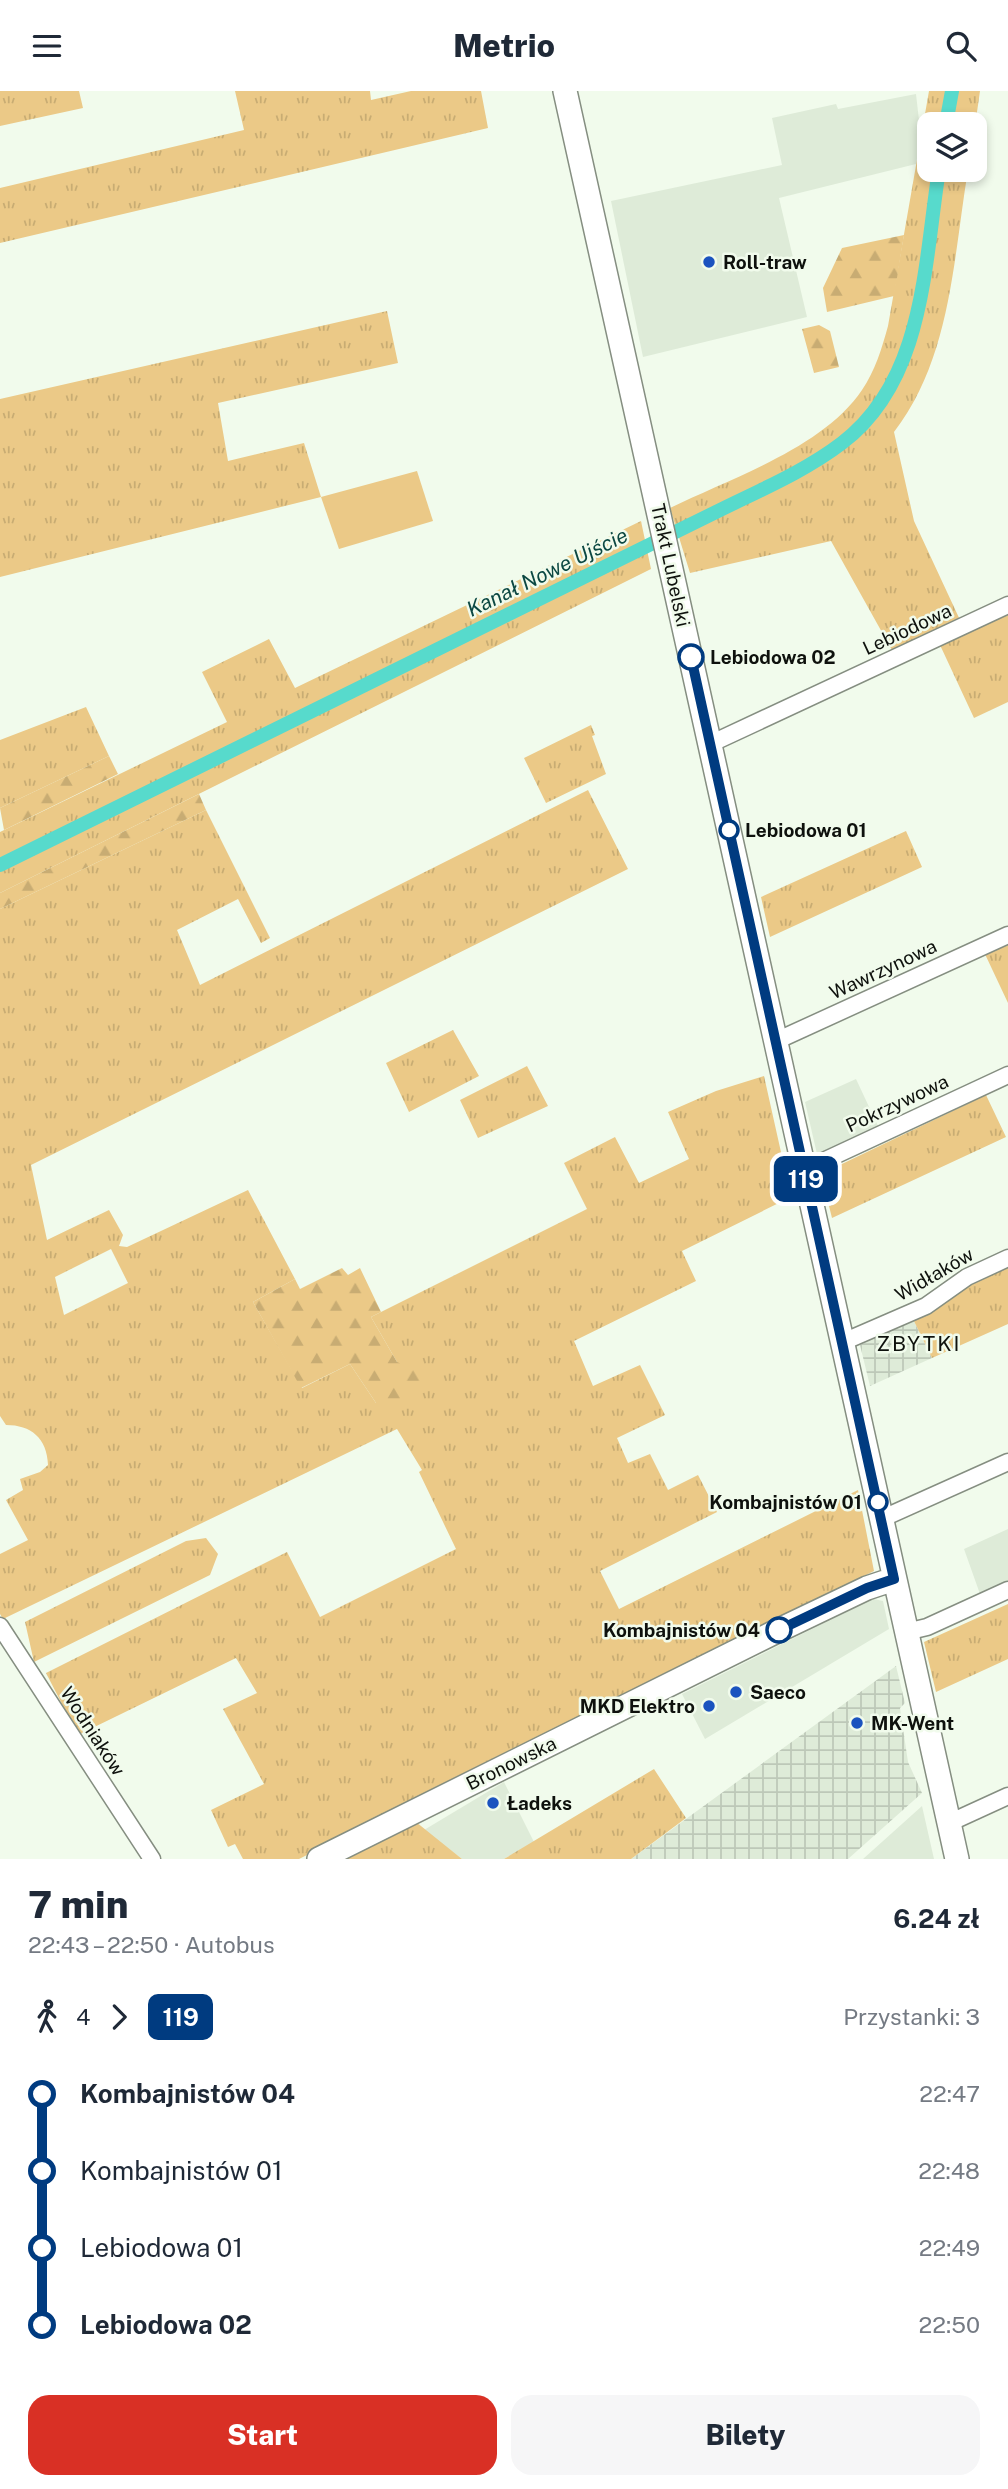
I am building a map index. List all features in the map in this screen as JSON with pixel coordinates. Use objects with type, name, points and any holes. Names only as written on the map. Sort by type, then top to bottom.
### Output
[{"type":"street","name":"Trakt Lubelski","points":[[565,91],[957,1859]]},
{"type":"street","name":"Lebiodowa","points":[[710,744],[1008,605]]},
{"type":"street","name":"Wawrzynowa","points":[[776,1041],[1008,935]]},
{"type":"street","name":"Pokrzywowa","points":[[804,1170],[1008,1075]]},
{"type":"street","name":"Widłaków","points":[[843,1342],[926,1306],[967,1277],[1008,1258]]},
{"type":"street","points":[[881,1519],[1008,1462]]},
{"type":"street","name":"Bronowska","points":[[320,1859],[775,1632],[867,1588],[894,1579]]},
{"type":"street","points":[[906,1632],[927,1627],[1008,1590]]},
{"type":"street","name":"Wodniaków","points":[[0,1626],[152,1859]]},
{"type":"street","points":[[949,1823],[1008,1796]]},
{"type":"shaded area","name":"Roll-traw","points":[[916,94],[917,159],[916,164],[779,198],[807,317],[643,357],[611,201],[782,165],[772,118],[836,104],[838,109]]},
{"type":"shaded area","points":[[856,1079],[878,1126],[817,1154],[805,1102]]},
{"type":"shaded area","points":[[913,1319],[932,1358],[870,1386],[860,1345]]},
{"type":"shaded area","points":[[1008,1529],[1008,1582],[980,1594],[964,1549]]},
{"type":"shaded area","points":[[869,1598],[883,1601],[889,1629],[705,1739],[682,1694],[864,1603]]},
{"type":"shaded area","points":[[896,1666],[905,1703],[900,1708],[908,1762],[922,1793],[848,1859],[631,1859]]},
{"type":"shaded area","name":"Ładeks","points":[[504,1782],[534,1842],[504,1859],[462,1859],[424,1830]]},
{"type":"shaded area","points":[[922,1806],[934,1859],[863,1859]]},
{"type":"green space","points":[[0,91],[79,91],[83,108],[0,126]]},
{"type":"green space","points":[[235,91],[370,91],[371,100],[411,91],[481,91],[488,128],[0,243],[0,188],[244,130]]},
{"type":"green space","points":[[929,91],[980,91],[977,112],[925,112]]},
{"type":"green space","points":[[917,160],[917,182],[966,182],[953,273],[939,340],[928,373],[894,432],[914,521],[960,620],[893,652],[831,541],[690,573],[670,508],[747,473],[824,429],[845,410],[867,383],[888,326]]},
{"type":"green space","points":[[904,235],[894,296],[827,312],[823,288],[842,248]]},
{"type":"green space","points":[[387,311],[398,363],[218,403],[228,461],[304,443],[321,497],[0,577],[0,399]]},
{"type":"green space","points":[[819,325],[830,331],[839,367],[814,373],[802,329]]},
{"type":"green space","points":[[417,471],[433,521],[339,549],[321,497]]},
{"type":"green space","points":[[641,521],[651,569],[0,893],[0,832],[227,722],[202,672],[269,639],[295,688]]},
{"type":"green space","points":[[1008,614],[1008,702],[974,718],[940,645]]},
{"type":"green space","points":[[86,707],[109,756],[0,808],[0,740]]},
{"type":"green space","points":[[591,725],[595,735],[592,736],[606,774],[546,803],[524,758]]},
{"type":"green space","points":[[109,756],[118,774],[4,830],[0,808]]},
{"type":"green space","points":[[588,790],[628,869],[31,1165],[47,1240],[109,1210],[123,1235],[119,1246],[127,1247],[248,1190],[295,1279],[253,1302],[302,1388],[350,1364],[376,1403],[397,1362],[371,1317],[587,1209],[564,1163],[615,1137],[639,1183],[689,1159],[668,1112],[716,1091],[764,1076],[791,1197],[682,1251],[696,1281],[574,1341],[593,1386],[640,1365],[665,1415],[617,1438],[628,1463],[650,1454],[668,1490],[698,1475],[717,1512],[600,1571],[619,1609],[858,1490],[874,1571],[299,1859],[243,1859],[235,1844],[228,1847],[211,1810],[264,1784],[223,1709],[257,1693],[236,1658],[78,1735],[46,1673],[287,1552],[320,1617],[456,1549],[419,1472],[422,1470],[397,1429],[3,1619],[0,1614],[0,1554],[28,1540],[6,1500],[23,1490],[20,1479],[40,1472],[48,1465],[41,1440],[23,1427],[6,1425],[0,1416],[0,909],[206,810],[270,938],[261,943],[238,899],[177,930],[200,985]],"holes":[[[111,1249],[128,1283],[64,1315],[55,1277]]]},
{"type":"green space","points":[[199,794],[206,810],[0,909],[0,893]]},
{"type":"green space","points":[[906,831],[922,867],[770,937],[761,897]]},
{"type":"green space","points":[[1008,941],[1008,1003],[984,952]]},
{"type":"green space","points":[[453,1030],[479,1076],[409,1112],[386,1063]]},
{"type":"green space","points":[[527,1066],[548,1106],[478,1138],[460,1100]]},
{"type":"green space","points":[[986,1095],[1006,1137],[832,1218],[821,1174]]},
{"type":"green space","points":[[1008,1264],[1008,1324],[932,1358],[913,1319],[939,1308],[960,1287]]},
{"type":"green space","points":[[342,1268],[348,1275],[360,1268],[381,1312],[371,1317],[397,1362],[430,1376],[403,1409],[385,1410],[376,1403],[350,1364],[301,1388],[253,1302],[295,1279],[300,1289]]},
{"type":"green space","points":[[206,1538],[218,1554],[210,1575],[34,1662],[25,1622],[186,1541]]},
{"type":"green space","points":[[1008,1604],[1008,1659],[936,1692],[924,1642]]},
{"type":"green space","points":[[654,1769],[686,1818],[631,1859],[504,1859]]},
{"type":"green space","points":[[416,1822],[462,1859],[342,1859]]},
{"type":"waterway","name":"Kanał Nowe Ujście","points":[[948,112],[952,91]]},
{"type":"waterway","name":"Kanał Nowe Ujście","points":[[0,865],[781,481],[842,443],[869,417],[890,387],[905,354],[924,281],[937,182]]},
{"type":"bus line","name":"119","points":[[691,657],[894,1579],[867,1588],[779,1630]]},
{"type":"place","name":"Roll-traw","points":[[709,262]]},
{"type":"place","name":"Lebiodowa 02","points":[[691,657]]},
{"type":"place","name":"Lebiodowa 01","points":[[729,830]]},
{"type":"place","name":"Kombajnistów 01","points":[[878,1502]]},
{"type":"place","name":"Kombajnistów 04","points":[[779,1630]]},
{"type":"place","name":"Saeco","points":[[736,1692]]},
{"type":"place","name":"MKD Elektro","points":[[709,1706]]},
{"type":"place","name":"MK-Went","points":[[857,1723]]},
{"type":"place","name":"Ładeks","points":[[493,1803]]},
{"type":"district","name":"ZBYTKI","points":[[919,1343]]}]
